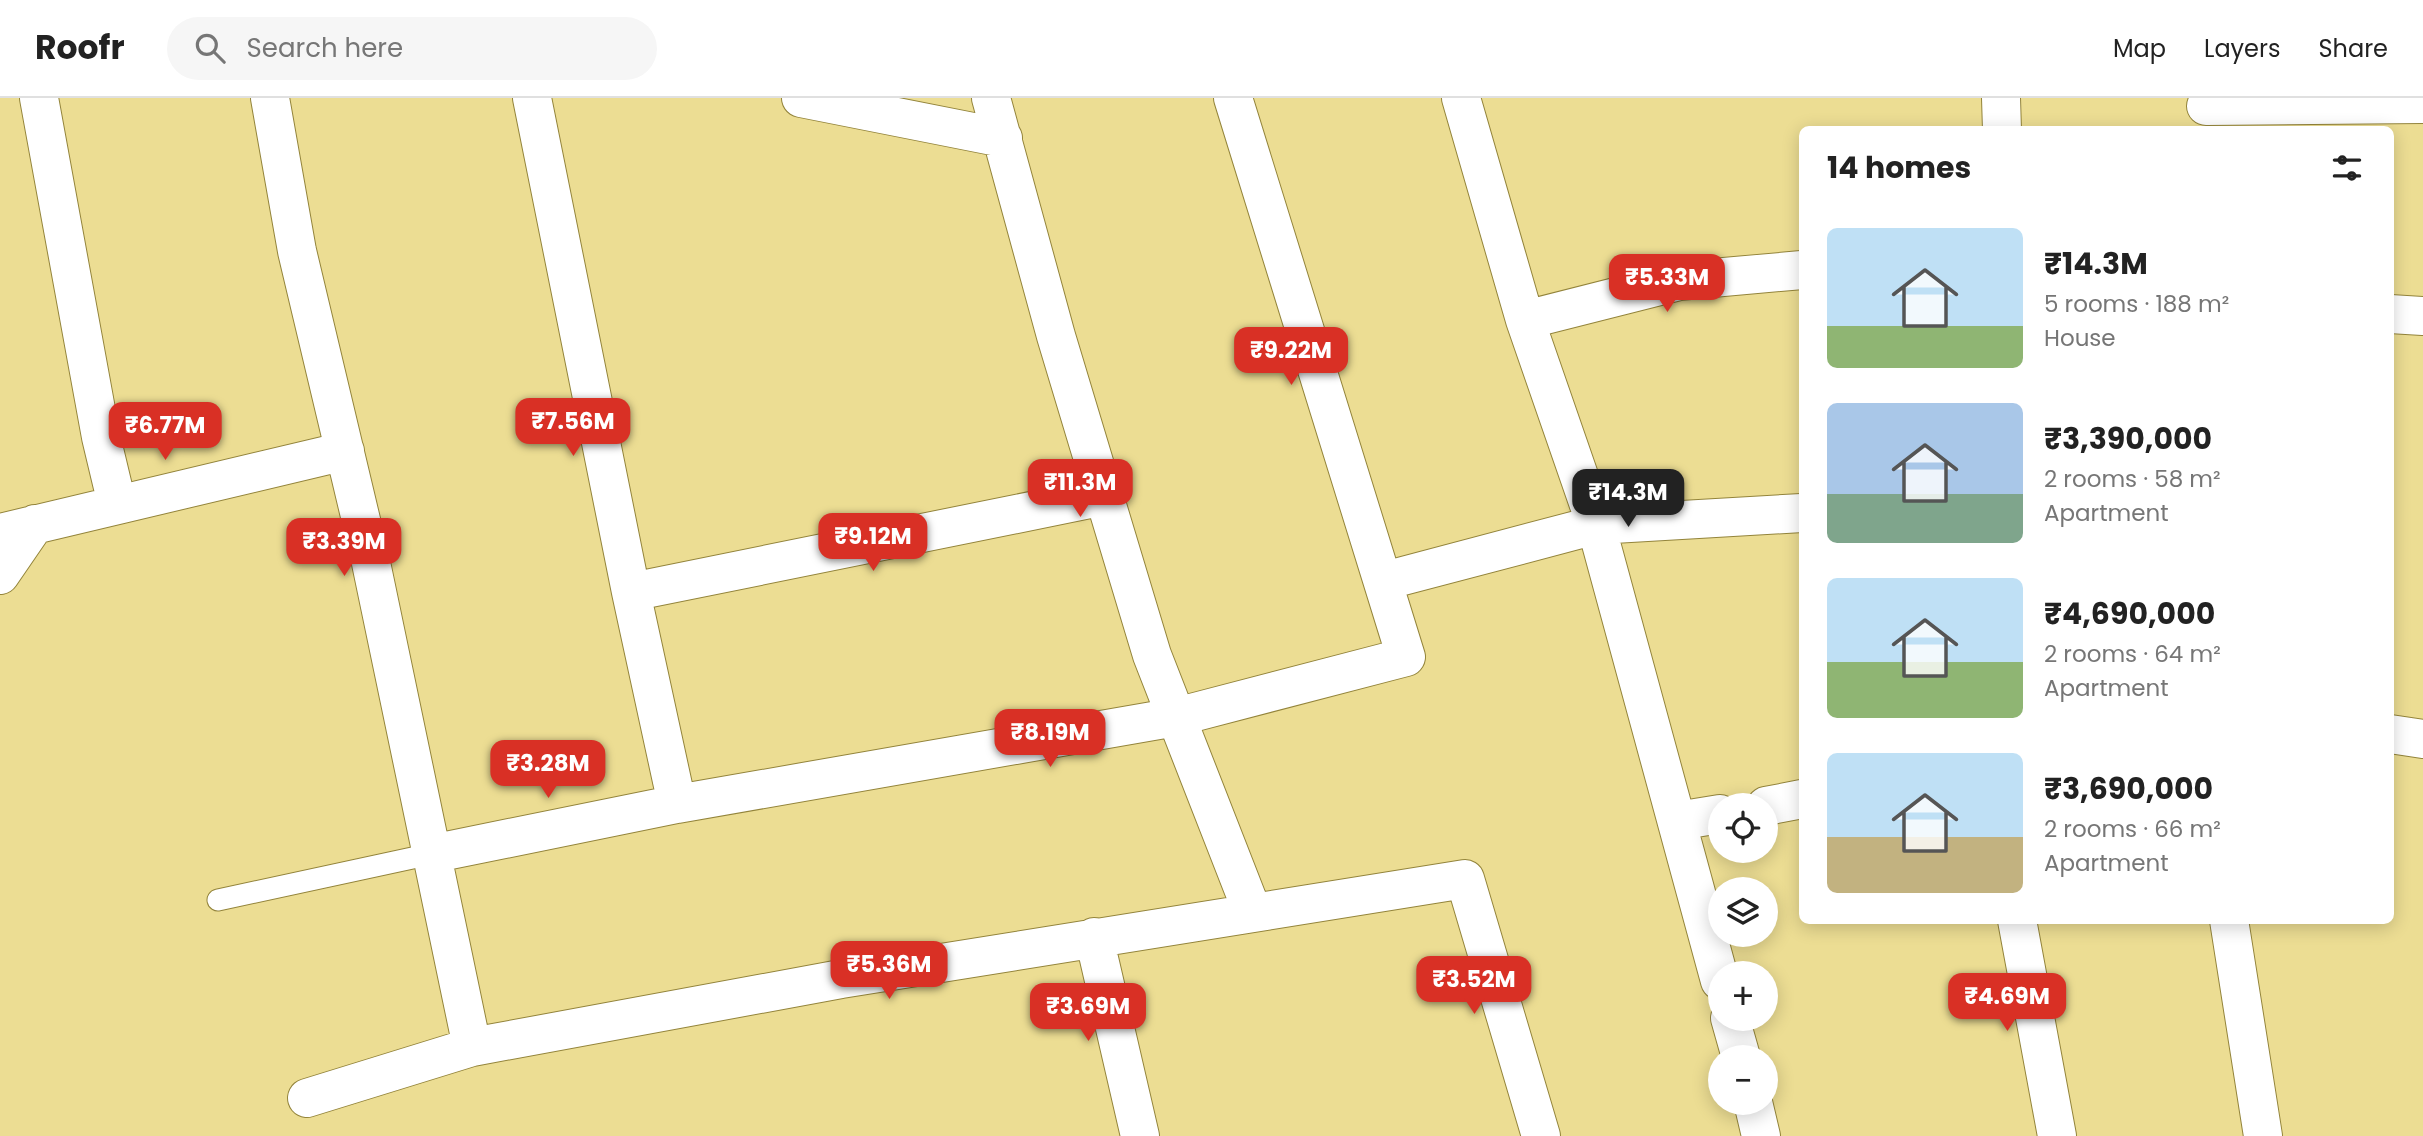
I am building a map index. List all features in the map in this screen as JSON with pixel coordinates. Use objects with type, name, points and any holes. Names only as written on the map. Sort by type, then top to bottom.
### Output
[{"type":"street","points":[[38,98],[100,437],[117,504]]},
{"type":"street","points":[[270,98],[297,251],[370,558],[472,1047]]},
{"type":"street","points":[[532,98],[631,592],[677,804]]},
{"type":"street","points":[[801,98],[1003,138]]},
{"type":"street","points":[[991,98],[1056,336],[1152,655],[1252,911]]},
{"type":"street","points":[[431,854],[677,804],[1176,717],[1406,657],[1233,98]]},
{"type":"street","points":[[1461,98],[1525,320],[1596,525],[1715,961]]},
{"type":"street","points":[[2001,98],[2002,126]]},
{"type":"street","points":[[2206,111],[2423,104]]},
{"type":"street","points":[[1525,320],[1679,281],[1799,270]]},
{"type":"street","points":[[2394,314],[2423,316]]},
{"type":"street","points":[[0,575],[17,529],[345,451]]},
{"type":"street","points":[[631,592],[1105,496]]},
{"type":"street","points":[[1384,581],[1596,525],[1799,513]]},
{"type":"street","points":[[1778,804],[1799,800]]},
{"type":"street","points":[[1677,821],[1708,816]]},
{"type":"street","points":[[307,1098],[472,1047],[841,979],[1252,911],[1465,879],[1541,1136]]},
{"type":"street","points":[[2018,924],[2057,1136]]},
{"type":"street","points":[[2230,924],[2263,1136]]},
{"type":"street","points":[[1094,937],[1140,1136]]},
{"type":"street","points":[[1756,1115],[1761,1136]]},
{"type":"lane","points":[[218,900],[431,854]]}]
